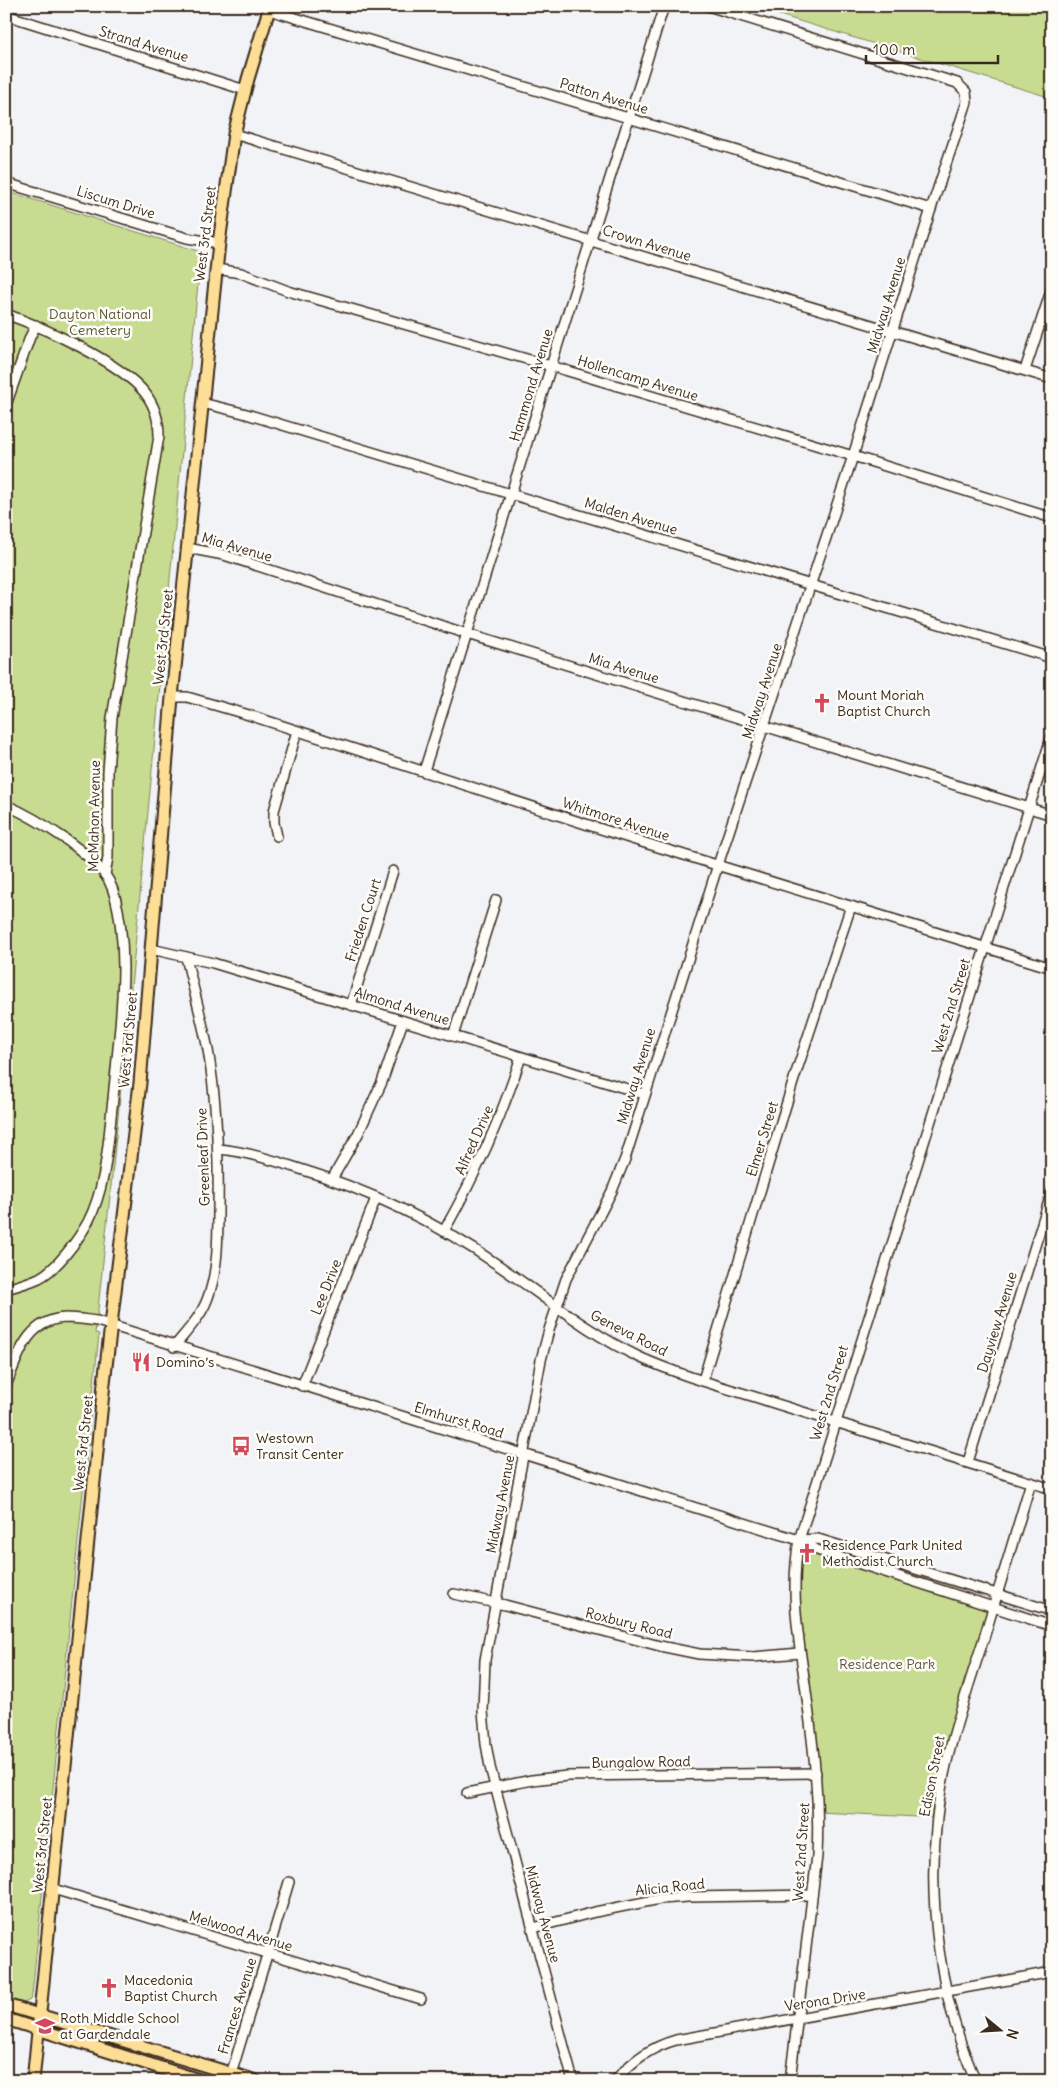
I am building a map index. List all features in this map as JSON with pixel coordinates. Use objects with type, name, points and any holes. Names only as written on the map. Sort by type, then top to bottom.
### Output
[{"type":"main road","name":"West 3rd Street","points":[[33,2081],[111,1326],[139,1092],[172,697],[216,269],[234,134],[269,8]]},
{"type":"main road","points":[[6,2005],[230,2077],[256,2081]]},
{"type":"main road","points":[[6,2020],[202,2081]]},
{"type":"street","points":[[7,17],[10,6]]},
{"type":"street","name":"Hammond Avenue","points":[[424,771],[664,6]]},
{"type":"street","name":"Midway Avenue","points":[[574,2081],[496,1786],[486,1744],[482,1696],[485,1660],[540,1370],[556,1307],[566,1279],[619,1175],[967,102],[966,92],[957,83],[708,6]]},
{"type":"street","name":"Patton Avenue","points":[[269,8],[931,209]]},
{"type":"street","name":"Strand Avenue","points":[[7,17],[245,90]]},
{"type":"street","name":"Crown Avenue","points":[[234,134],[1052,379]]},
{"type":"street","name":"Liscum Drive","points":[[6,183],[188,238],[219,243]]},
{"type":"street","name":"Hollencamp Avenue","points":[[216,269],[241,274],[288,291],[552,366],[1052,518]]},
{"type":"street","points":[[1025,370],[1052,288]]},
{"type":"street","points":[[6,314],[36,325],[6,405]]},
{"type":"street","name":"McMahon Avenue","points":[[6,1289],[39,1278],[55,1266],[88,1222],[101,1185],[115,1076],[123,966],[116,907],[111,886],[105,875],[108,857],[108,771],[112,718],[158,446],[158,419],[145,393],[120,371],[65,339],[36,325]]},
{"type":"street","name":"Malden Avenue","points":[[202,403],[243,413],[1052,658]]},
{"type":"street","name":"Mia Avenue","points":[[187,548],[224,555],[467,634],[1052,815]]},
{"type":"street","name":"Whitmore Avenue","points":[[172,697],[187,697],[424,771],[622,836],[1052,968]]},
{"type":"street","points":[[277,836],[274,811],[297,732]]},
{"type":"street","name":"West 2nd Street","points":[[790,2081],[812,1895],[818,1826],[816,1773],[800,1654],[794,1582],[799,1540],[1052,735]]},
{"type":"street","points":[[6,805],[29,816],[64,839],[105,875]]},
{"type":"street","name":"Frieden Court","points":[[350,1005],[393,871]]},
{"type":"street","points":[[453,1036],[496,900]]},
{"type":"street","name":"Elmer Street","points":[[702,1380],[794,1079],[851,906]]},
{"type":"street","name":"Almond Avenue","points":[[151,949],[213,963],[644,1094]]},
{"type":"street","name":"Greenleaf Drive","points":[[174,1347],[198,1317],[207,1301],[212,1284],[218,1230],[218,1149],[213,1086],[198,1001],[186,957]]},
{"type":"street","points":[[332,1179],[361,1128],[382,1082],[403,1021]]},
{"type":"street","name":"Alfred Drive","points":[[444,1231],[491,1139],[521,1057]]},
{"type":"street","name":"Geneva Road","points":[[218,1149],[276,1161],[332,1179],[444,1231],[493,1261],[578,1323],[620,1348],[658,1365],[1052,1489]]},
{"type":"street","name":"Dayview Avenue","points":[[968,1462],[1052,1191]]},
{"type":"street","name":"Lee Drive","points":[[302,1386],[376,1198]]},
{"type":"street","name":"Elmhurst Road","points":[[6,1386],[24,1342],[32,1332],[43,1324],[68,1318],[98,1321],[174,1347],[799,1540],[818,1550],[1052,1626]]},
{"type":"street","name":"Edison Street","points":[[976,2081],[964,2050],[947,1991],[938,1938],[935,1904],[937,1818],[949,1754],[1031,1482]]},
{"type":"street","name":"Elmhurst Road","points":[[799,1540],[818,1538],[1052,1611]]},
{"type":"street","name":"Roxbury Road","points":[[454,1594],[496,1603],[660,1646],[699,1654],[753,1657],[800,1654]]},
{"type":"street","name":"Bungalow Road","points":[[467,1792],[532,1780],[567,1776],[816,1773]]},
{"type":"street","name":"Frances Avenue","points":[[230,2077],[289,1882]]},
{"type":"street","name":"Melwood Avenue","points":[[53,1889],[421,1999]]},
{"type":"street","name":"Alicia Road","points":[[533,1928],[595,1912],[660,1899],[812,1895]]},
{"type":"street","name":"Verona Drive","points":[[615,2081],[632,2062],[663,2044],[1052,1972]]},
{"type":"green space","points":[[750,6],[1052,6],[1052,98]]},
{"type":"green space","name":"Dayton National Cemetery","points":[[6,191],[201,252],[138,913],[95,1333],[99,1334],[32,1995],[30,2000],[22,2004],[6,2000]]},
{"type":"green space","name":"Residence Park","points":[[799,1540],[993,1607],[975,1664],[937,1818],[818,1812],[800,1653]]},
{"type":"place","name":"Mount Moriah Baptist Church","points":[[822,703]]},
{"type":"place","name":"Domino’s","points":[[141,1362]]},
{"type":"place","name":"Westown Transit Center","points":[[241,1446]]},
{"type":"place","name":"Residence Park United Methodist Church","points":[[807,1553]]},
{"type":"place","name":"Macedonia Baptist Church","points":[[109,1988]]},
{"type":"place","name":"Roth Middle School at Gardendale","points":[[45,2026]]}]
